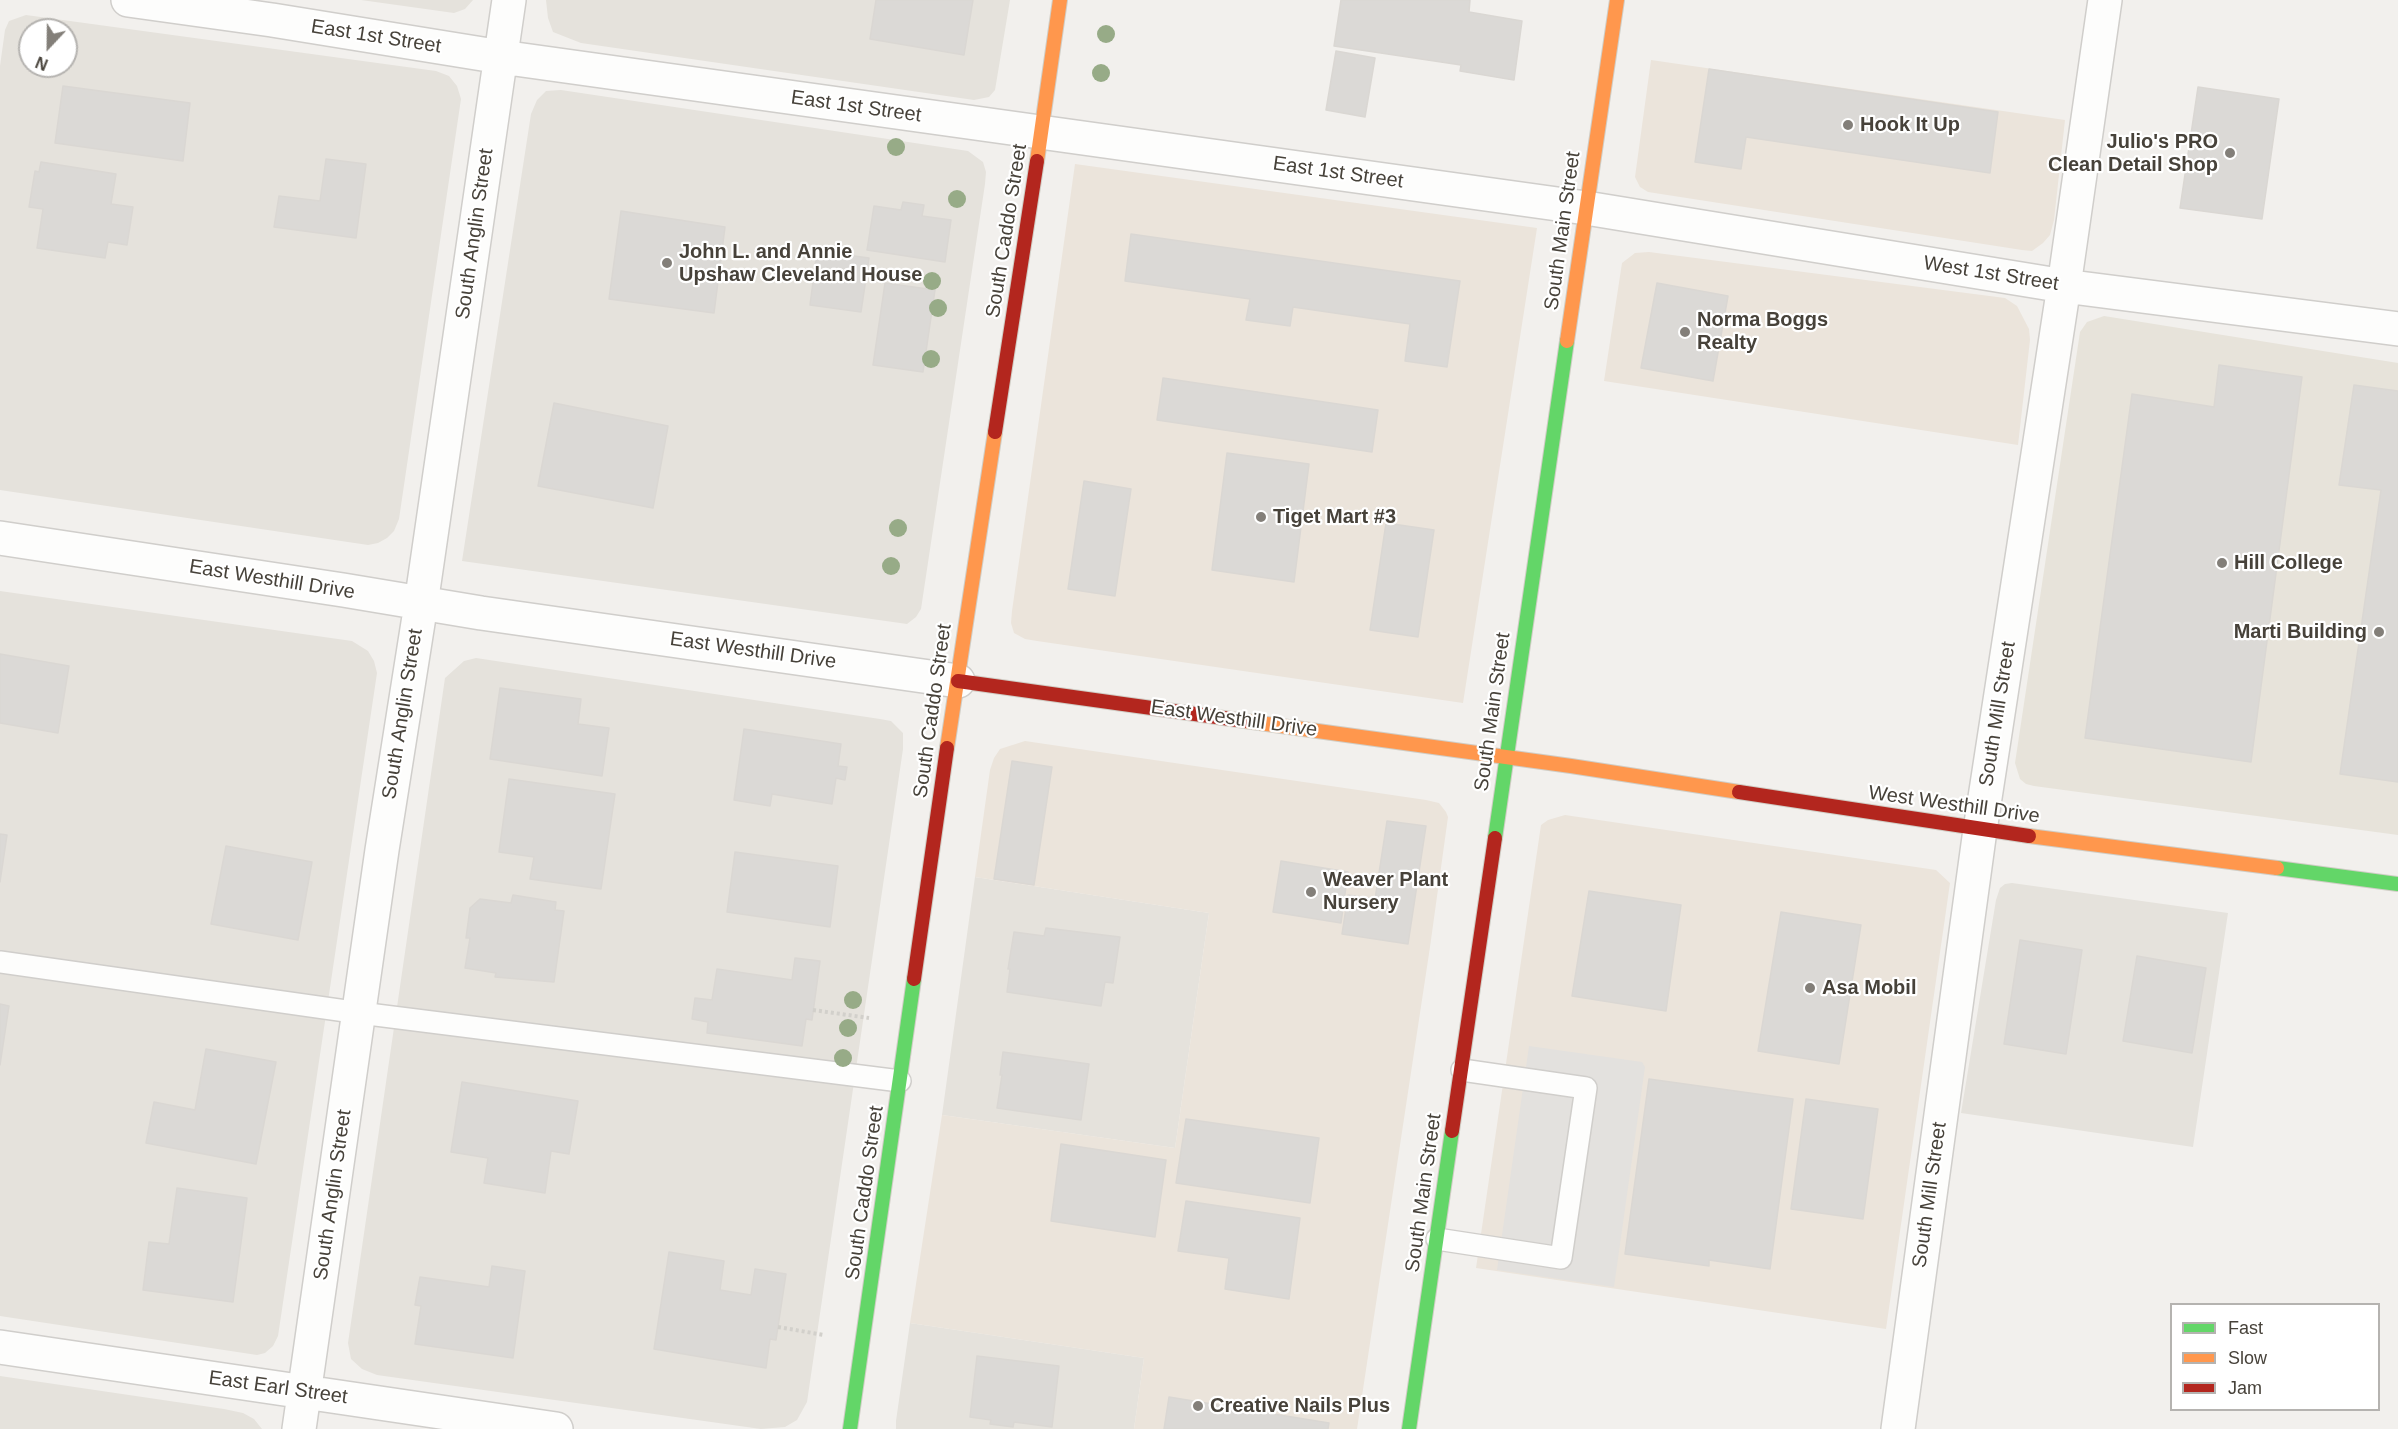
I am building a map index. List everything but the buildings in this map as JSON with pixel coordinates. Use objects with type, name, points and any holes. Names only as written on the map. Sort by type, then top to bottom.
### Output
[{"type":"main road","name":"South Caddo Street","points":[[850,1429],[958,681],[1060,0]]},
{"type":"main road","name":"South Main Street","points":[[1409,1429],[1617,0]]},
{"type":"main road","name":"East Westhill Drive","points":[[958,681],[1506,757]]},
{"type":"main road","name":"West Westhill Drive","points":[[1506,757],[1980,830],[2398,884]]},
{"type":"street","name":"East 1st Street","points":[[128,0],[272,20],[501,57],[1586,208]]},
{"type":"street","name":"South Anglin Street","points":[[299,1429],[382,850],[421,604],[509,0]]},
{"type":"street","name":"South Mill Street","points":[[1898,1429],[1980,830],[2064,286],[2104,0]]},
{"type":"street","name":"West 1st Street","points":[[1586,208],[1641,219],[2064,286],[2398,329]]},
{"type":"street","name":"East Westhill Drive","points":[[0,538],[421,604],[958,681]]},
{"type":"street","name":"East Earl Street","points":[[0,1347],[556,1429]]},
{"type":"lane","points":[[0,962],[360,1013],[900,1081]]},
{"type":"lane","points":[[1437,1239],[1561,1258],[1585,1100],[1586,1088],[1462,1070]]},
{"type":"path","points":[[813,1010],[908,1023]]},
{"type":"path","points":[[777,1328],[863,1342]]},
{"type":"shaded area","points":[[361,0],[473,0],[465,9],[454,13]]},
{"type":"shaded area","points":[[546,0],[1010,0],[995,90],[989,97],[974,100],[581,43],[553,32],[548,18]]},
{"type":"shaded area","points":[[26,15],[48,18],[18,18],[18,78],[78,78],[78,22],[436,71],[449,76],[457,86],[461,99],[399,519],[394,531],[387,538],[368,545],[0,490],[0,66],[5,30],[9,21]]},
{"type":"shaded area","points":[[1651,60],[2065,120],[2054,220],[2050,235],[2032,251],[2022,250],[1648,192],[1640,187],[1635,177]]},
{"type":"shaded area","points":[[561,90],[968,151],[983,162],[986,172],[985,184],[921,609],[916,617],[907,624],[462,561],[531,114],[537,100],[546,91]]},
{"type":"shaded area","points":[[1075,164],[1537,228],[1463,703],[1037,641],[1025,639],[1014,633],[1011,623],[1012,611]]},
{"type":"shaded area","points":[[1649,252],[2005,298],[2017,306],[2029,329],[2030,340],[2018,445],[1604,381],[1622,263],[1635,253]]},
{"type":"shaded area","name":"Hill College","points":[[2104,316],[2398,363],[2398,835],[2034,786],[2020,779],[2015,763],[2080,332],[2087,322]]},
{"type":"shaded area","points":[[0,591],[352,641],[368,651],[374,661],[377,673],[278,1336],[273,1346],[265,1353],[257,1355],[0,1316]]},
{"type":"shaded area","points":[[476,658],[880,719],[891,721],[903,733],[903,749],[807,1402],[797,1420],[785,1427],[761,1429],[377,1375],[362,1369],[351,1359],[348,1343],[445,678],[464,661]]},
{"type":"shaded area","points":[[1025,741],[1426,800],[1439,803],[1446,812],[1448,817],[1430,947],[1357,1429],[1134,1429],[1144,1358],[910,1323],[942,1115],[1175,1148],[1209,913],[975,877],[990,770],[994,758],[1000,749]]},
{"type":"shaded area","points":[[1565,815],[1936,870],[1950,883],[1886,1329],[1476,1268],[1541,825],[1548,820]]},
{"type":"shaded area","points":[[975,877],[1209,913],[1175,1148],[942,1115]]},
{"type":"shaded area","points":[[2012,883],[2228,913],[2193,1147],[1961,1113],[1996,900],[2000,888]]},
{"type":"shaded area","points":[[1529,1046],[1642,1062],[1645,1067],[1614,1287],[1497,1270]]},
{"type":"shaded area","points":[[910,1323],[1144,1358],[1134,1429],[896,1429]]},
{"type":"shaded area","points":[[0,1376],[224,1409],[243,1413],[254,1419],[262,1429],[0,1429]]},
{"type":"traffic: fast","points":[[1495,838],[1567,341]]},
{"type":"traffic: fast","points":[[2277,868],[2398,884]]},
{"type":"traffic: fast","points":[[850,1429],[914,979]]},
{"type":"traffic: fast","points":[[1409,1429],[1452,1131]]},
{"type":"traffic: slow","points":[[1037,161],[1060,0]]},
{"type":"traffic: slow","points":[[1567,341],[1617,0]]},
{"type":"traffic: slow","points":[[947,748],[995,432]]},
{"type":"traffic: slow","points":[[1245,721],[1571,766],[1739,792]]},
{"type":"traffic: slow","points":[[2029,836],[2277,868]]},
{"type":"traffic: jam","points":[[995,432],[1037,161]]},
{"type":"traffic: jam","points":[[958,681],[1245,721]]},
{"type":"traffic: jam","points":[[914,979],[947,748]]},
{"type":"traffic: jam","points":[[1739,792],[2029,836]]},
{"type":"traffic: jam","points":[[1452,1131],[1495,838]]},
{"type":"place","name":"Hook It Up","points":[[1848,125]]},
{"type":"place","name":"Julio's PRO Clean Detail Shop","points":[[2230,153]]},
{"type":"place","name":"John L. and Annie Upshaw Cleveland House","points":[[667,263]]},
{"type":"place","name":"Norma Boggs Realty","points":[[1685,332]]},
{"type":"place","name":"Tiget Mart #3","points":[[1261,517]]},
{"type":"place","name":"Hill College","points":[[2222,563]]},
{"type":"place","name":"Marti Building","points":[[2379,632]]},
{"type":"place","name":"Weaver Plant Nursery","points":[[1311,892]]},
{"type":"place","name":"Asa Mobil","points":[[1810,988]]},
{"type":"place","name":"Creative Nails Plus","points":[[1198,1406]]}]
